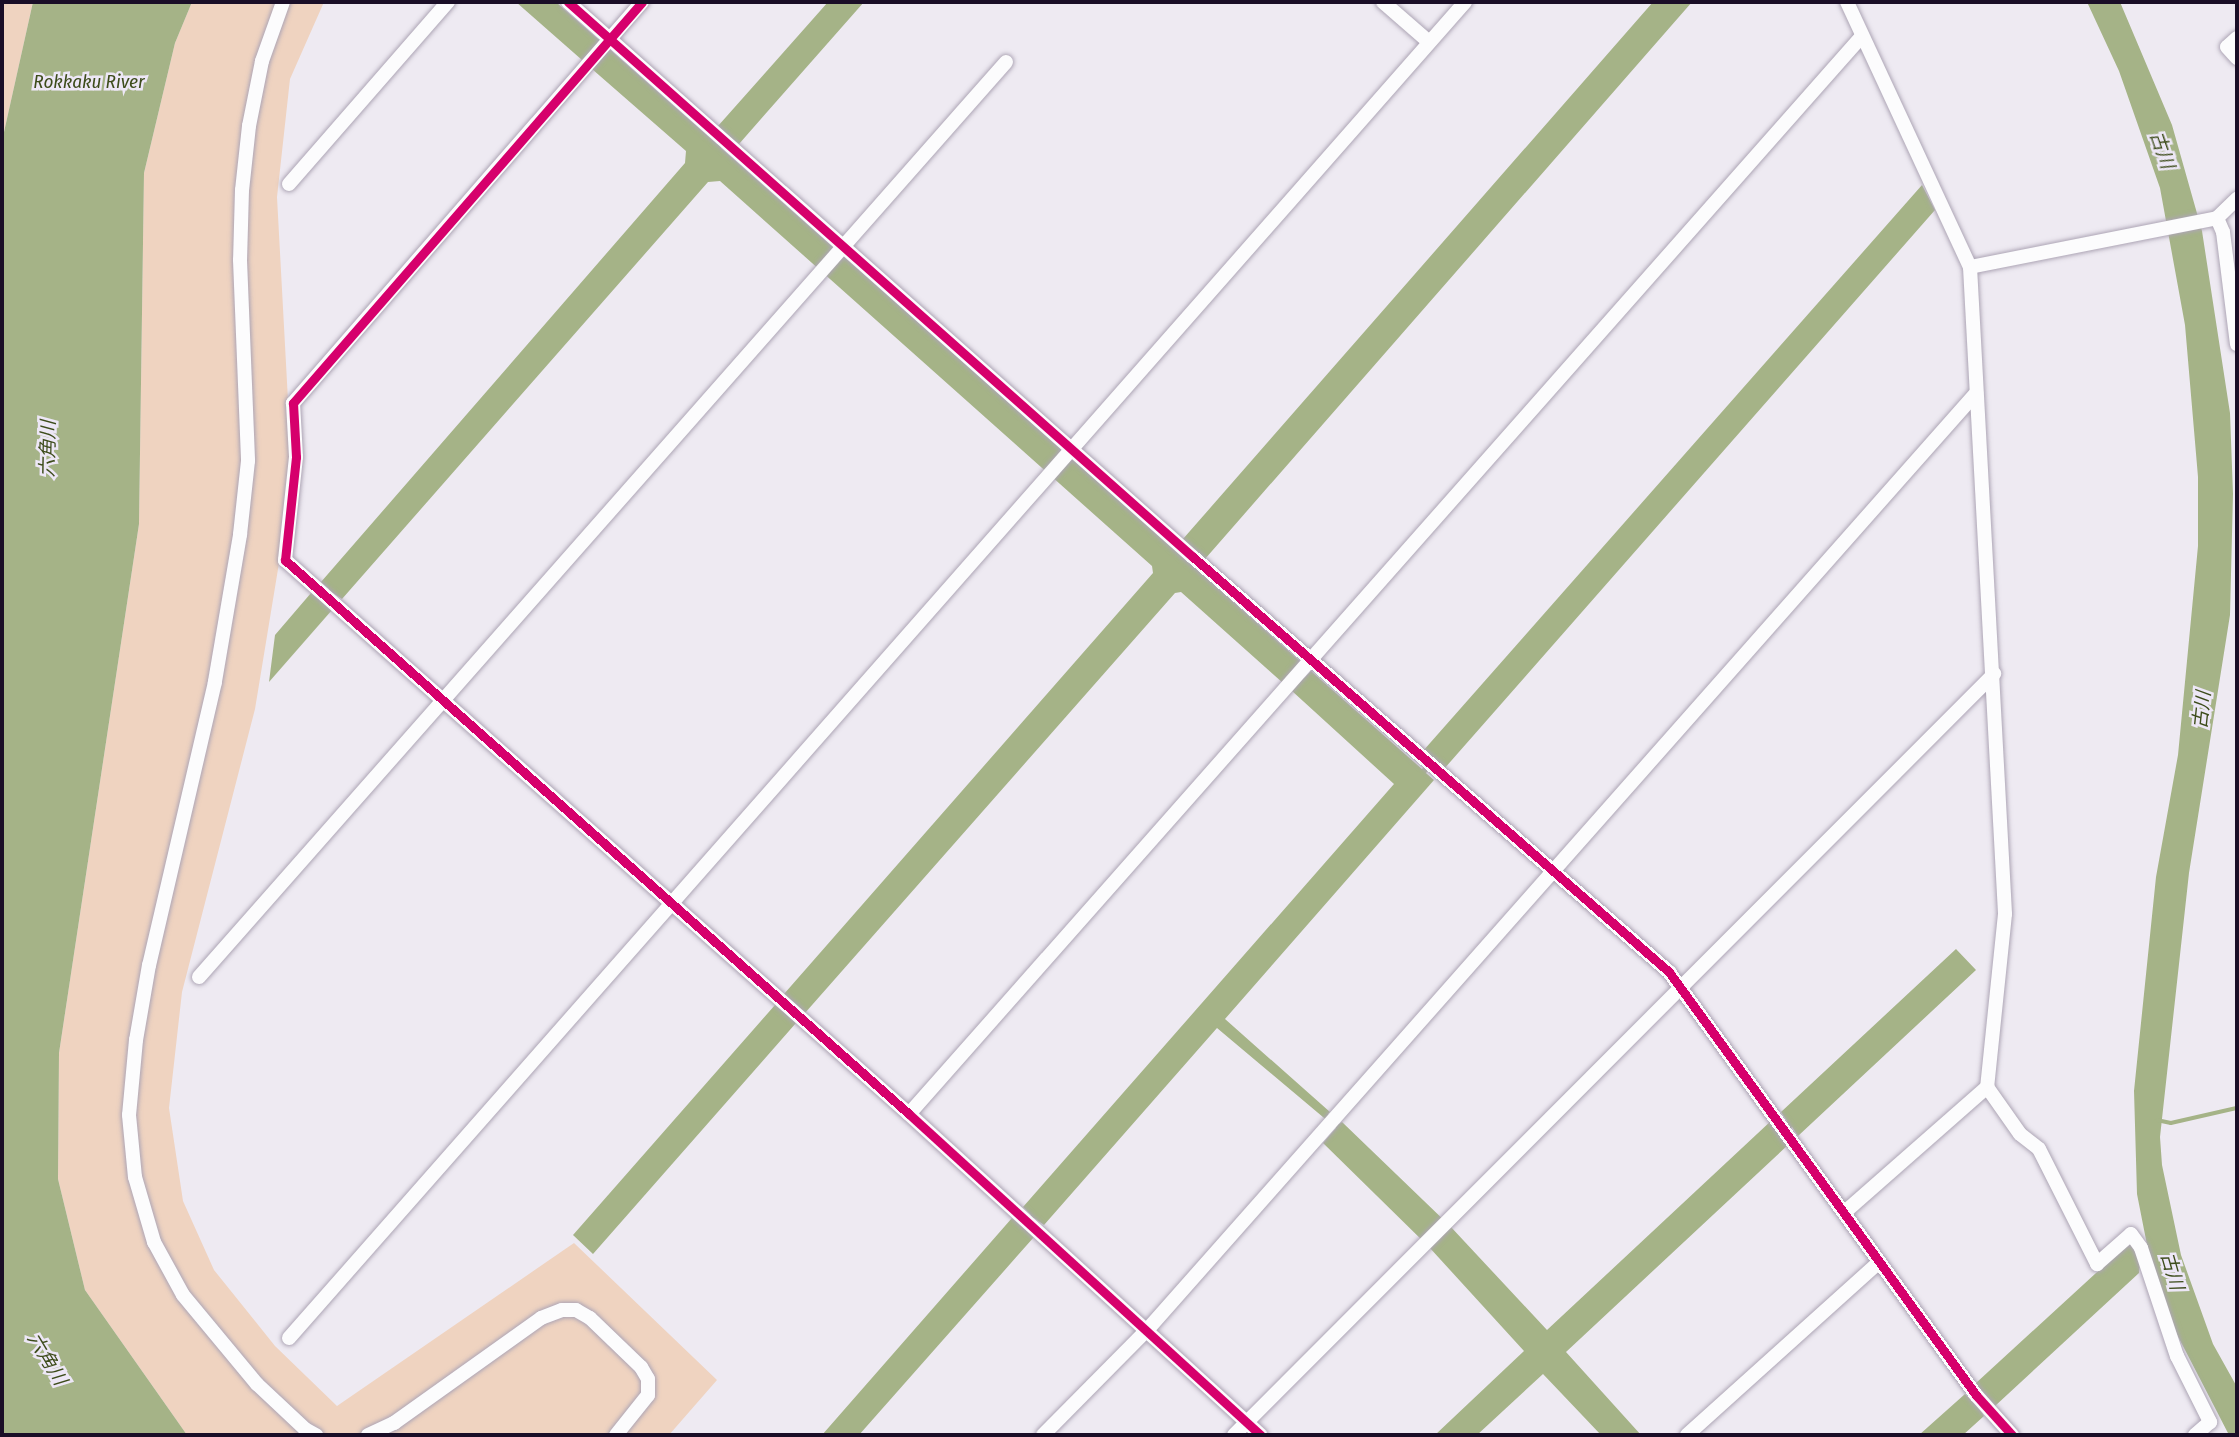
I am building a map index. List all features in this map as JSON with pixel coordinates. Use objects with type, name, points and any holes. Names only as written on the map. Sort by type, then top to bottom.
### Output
[{"type":"street","points":[[283,2],[262,61],[249,126],[242,190],[240,260],[248,461],[240,536],[215,682],[149,965],[135,1040],[129,1115],[135,1177],[154,1242],[183,1295],[257,1384],[304,1429],[316,1435]]},
{"type":"street","points":[[289,184],[448,2]]},
{"type":"street","points":[[568,2],[1189,553],[1683,986],[1846,1211],[1879,1262],[1980,1399],[2012,1435]]},
{"type":"street","points":[[642,2],[293,403],[296,457],[285,560],[790,1007],[1148,1329],[1260,1435]]},
{"type":"street","points":[[1383,2],[1429,42]]},
{"type":"street","points":[[289,1338],[1465,2]]},
{"type":"street","points":[[1847,2],[1970,267],[2005,914],[1987,1087],[2020,1134],[2039,1149],[2097,1264],[2131,1234],[2141,1248],[2177,1356],[2210,1422],[2195,1435]]},
{"type":"street","points":[[909,1114],[1861,36]]},
{"type":"street","points":[[2237,38],[2227,47],[2237,58]]},
{"type":"street","points":[[199,977],[1006,62]]},
{"type":"street","points":[[1970,267],[2217,218],[2237,199]]},
{"type":"street","points":[[2217,218],[2223,232],[2237,344]]},
{"type":"street","points":[[1043,1435],[1148,1329],[1976,393]]},
{"type":"street","points":[[1234,1435],[1994,674]]},
{"type":"street","points":[[1846,1211],[1987,1087]]},
{"type":"street","points":[[1687,1435],[1879,1262]]},
{"type":"street","points":[[368,1435],[394,1423],[541,1318],[562,1310],[576,1310],[590,1318],[641,1367],[648,1379],[648,1395],[638,1411],[616,1435]]},
{"type":"shaded area","points":[[2,2],[33,2],[2,141]]},
{"type":"shaded area","points":[[192,2],[324,2],[290,79],[277,197],[291,456],[280,557],[255,709],[182,992],[169,1108],[183,1201],[214,1270],[275,1346],[337,1406],[574,1243],[717,1380],[669,1435],[187,1435],[85,1290],[58,1179],[59,1053],[139,524],[144,173],[175,43]]},
{"type":"water","name":"Rokkaku River","points":[[33,2],[192,2],[175,43],[144,173],[139,524],[59,1053],[58,1179],[85,1290],[187,1435],[4,1435],[2,1432],[2,141]]},
{"type":"water","points":[[516,2],[556,2],[717,144],[726,134],[718,126],[828,2],[864,2],[739,144],[730,137],[721,148],[1182,556],[1183,539],[1653,2],[1692,2],[1205,559],[1187,561],[1301,662],[1304,678],[1311,671],[1422,769],[1431,758],[1423,751],[1922,185],[1935,210],[1444,769],[1435,762],[1426,773],[1434,780],[1225,1019],[1330,1112],[1328,1114],[1339,1124],[1342,1122],[1450,1226],[1547,1330],[1772,1120],[1778,1129],[1787,1121],[1781,1112],[1956,949],[1976,970],[1798,1136],[1792,1127],[1783,1135],[1789,1144],[1566,1352],[1641,1435],[1601,1435],[1543,1374],[1477,1435],[1435,1435],[1524,1351],[1429,1247],[1323,1143],[1336,1128],[1217,1028],[1044,1225],[1034,1218],[1025,1229],[1034,1237],[859,1435],[822,1435],[1012,1218],[1021,1226],[1031,1215],[1023,1207],[1394,784],[1292,691],[1299,683],[1283,683],[1181,592],[1175,593],[805,1013],[787,1015],[796,1023],[593,1254],[573,1235],[775,1005],[784,1012],[784,994],[1153,573],[1152,566],[720,181],[708,182],[342,599],[333,593],[324,603],[332,610],[269,682],[275,635],[311,593],[320,600],[329,589],[321,582],[685,163],[686,151],[592,69],[589,53],[582,60]]},
{"type":"water","name":"古川","points":[[2087,2],[2120,2],[2172,125],[2202,231],[2230,413],[2233,494],[2230,615],[2189,873],[2160,1137],[2162,1165],[2181,1255],[2213,1344],[2237,1387],[2237,1435],[2229,1435],[2140,1263],[2139,1273],[1995,1406],[1988,1398],[1978,1407],[1984,1416],[1963,1435],[1919,1435],[1965,1394],[1972,1401],[1982,1392],[1976,1383],[2132,1240],[2148,1250],[2137,1194],[2134,1091],[2156,877],[2178,755],[2198,546],[2198,477],[2185,325],[2160,188],[2119,71]]},
{"type":"waterway","points":[[2157,1120],[2171,1123],[2237,1108]]},
{"type":"cycle path","points":[[568,2],[1193,557],[1669,972],[1976,1395],[2012,1435]]},
{"type":"cycle path","points":[[642,2],[293,403],[296,457],[285,560],[909,1114],[1260,1435]]},
{"type":"water label","name":"六角川","points":[[48,449]]},
{"type":"water label","name":"六角川","points":[[47,1359]]}]
